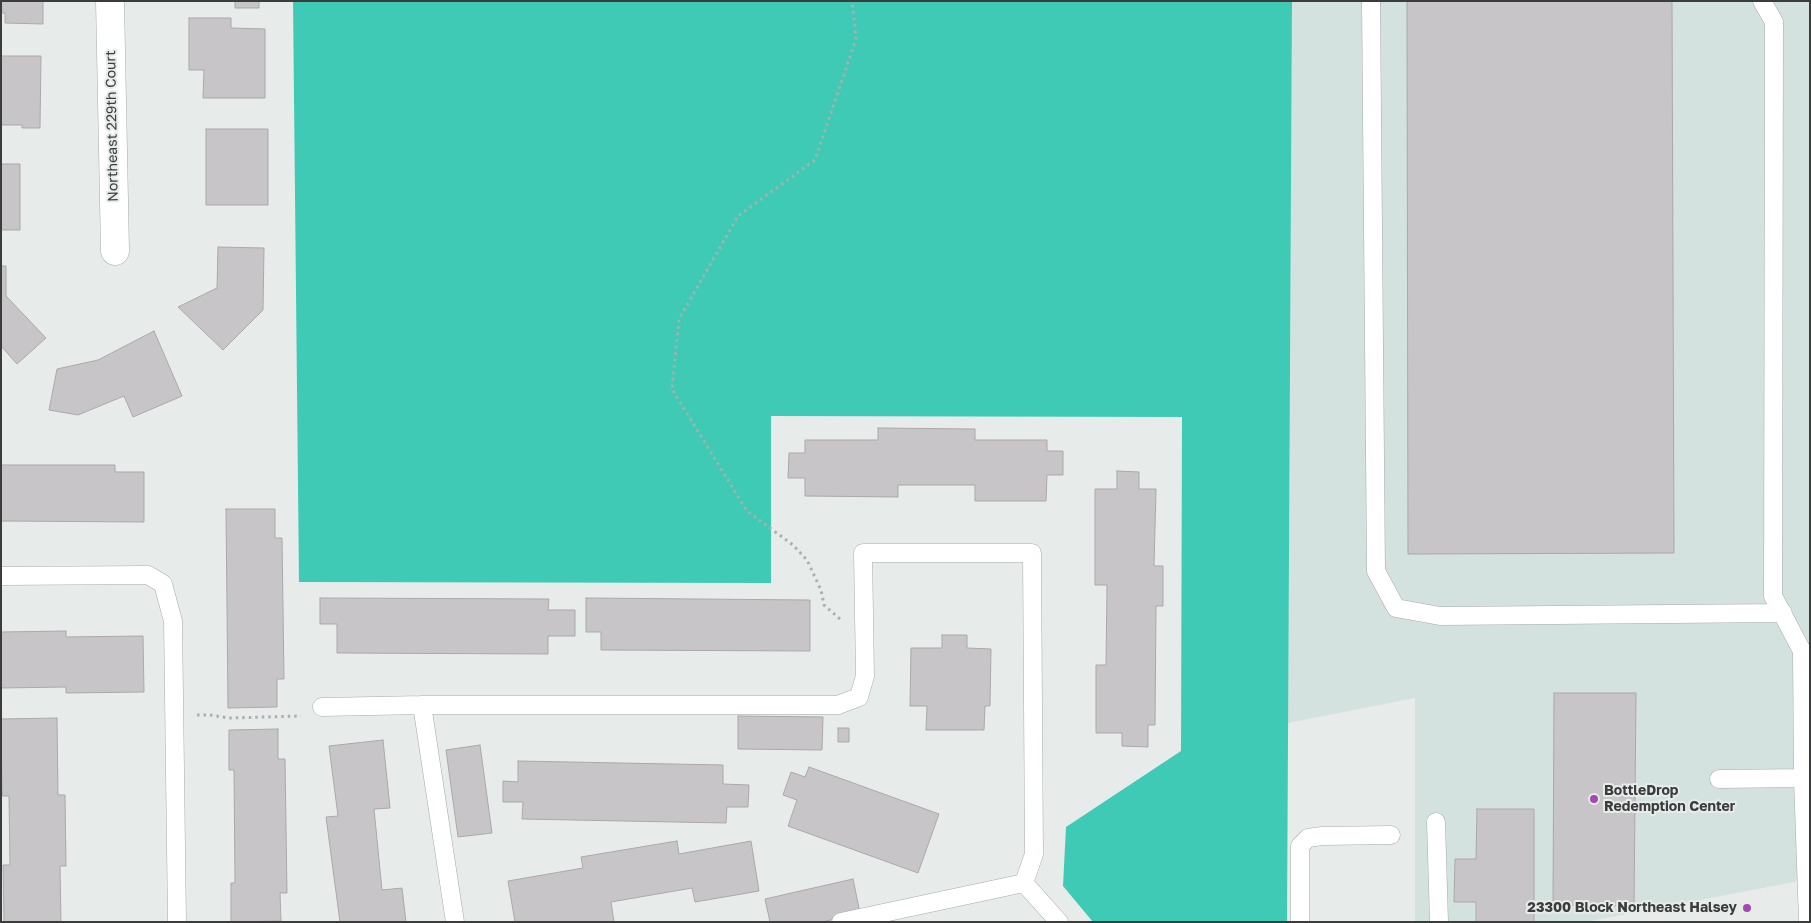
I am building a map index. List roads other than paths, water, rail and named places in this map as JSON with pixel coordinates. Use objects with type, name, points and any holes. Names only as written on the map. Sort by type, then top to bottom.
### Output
[{"type":"street","name":"Northeast 229th Court","points":[[110,1],[115,250]]},
{"type":"lane","points":[[1371,1],[1376,571],[1396,608],[1440,616],[1783,613]]},
{"type":"lane","points":[[1762,1],[1774,22],[1773,596],[1802,651],[1803,778],[1808,922]]},
{"type":"lane","points":[[322,707],[838,705],[859,697],[865,676],[863,553],[1032,553],[1034,854],[1024,883]]},
{"type":"lane","points":[[1,576],[148,575],[163,584],[173,621],[176,922]]},
{"type":"lane","points":[[422,706],[455,922]]},
{"type":"lane","points":[[1719,779],[1803,778]]},
{"type":"lane","points":[[1436,822],[1439,922]]},
{"type":"lane","points":[[1300,922],[1300,846],[1308,838],[1391,835]]},
{"type":"lane","points":[[841,922],[1024,883]]},
{"type":"lane","points":[[1024,883],[1059,922]]},
{"type":"place","name":"BottleDrop Redemption Center","points":[[1594,799]]},
{"type":"place","name":"23300 Block Northeast Halsey","points":[[1747,908]]}]
